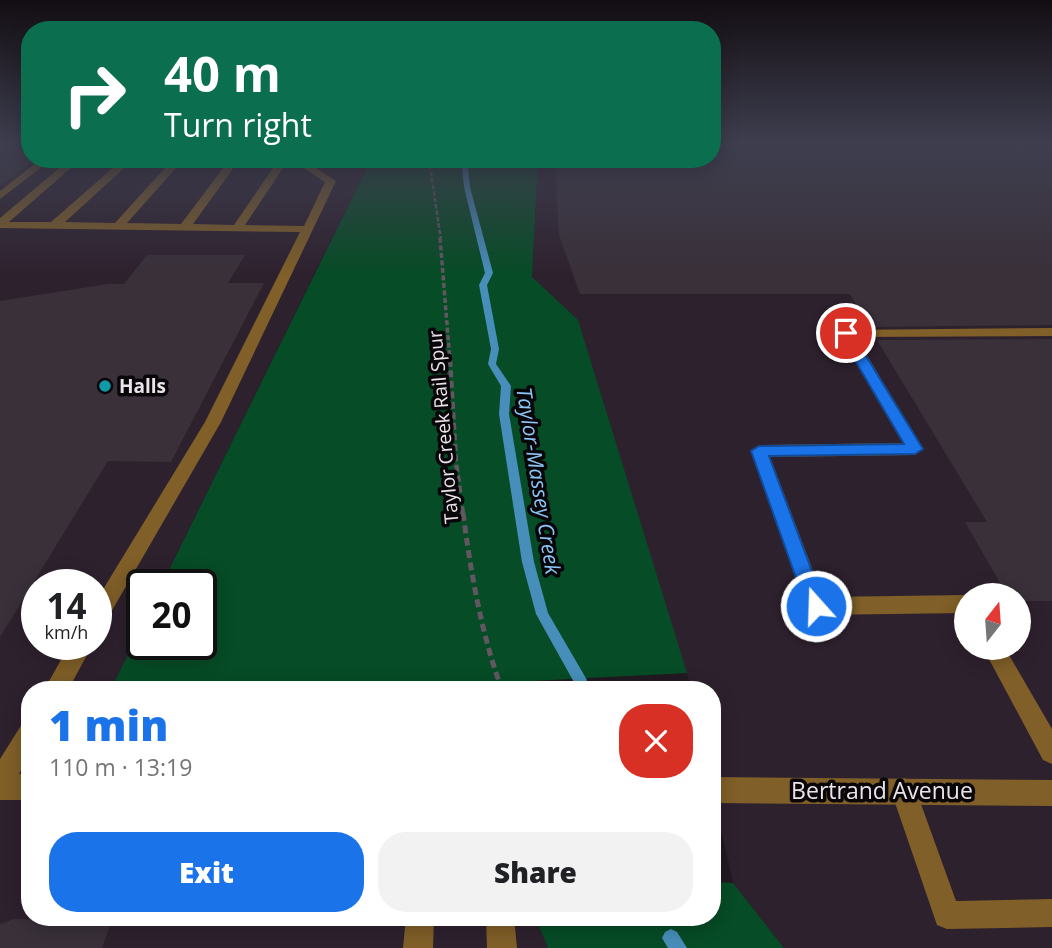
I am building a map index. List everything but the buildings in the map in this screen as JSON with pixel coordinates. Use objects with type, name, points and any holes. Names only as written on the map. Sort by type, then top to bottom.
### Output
[{"type":"street","points":[[0,225],[45,186]]},
{"type":"street","points":[[54,226],[99,186]]},
{"type":"street","points":[[118,227],[155,186]]},
{"type":"street","points":[[185,227],[215,186]]},
{"type":"street","points":[[237,228],[265,186]]},
{"type":"street","points":[[112,593],[213,422],[328,186]]},
{"type":"street","points":[[0,225],[307,229]]},
{"type":"street","points":[[954,604],[816,606],[759,451],[915,449],[846,333],[1052,332]]},
{"type":"street","points":[[60,681],[73,660]]},
{"type":"street","points":[[1001,660],[1052,752]]},
{"type":"street","points":[[21,748],[0,784],[21,787]]},
{"type":"street","name":"Bertrand Avenue","points":[[721,790],[1052,793]]},
{"type":"street","points":[[904,792],[947,915],[1052,913]]},
{"type":"street","points":[[418,948],[419,926]]},
{"type":"street","points":[[501,926],[502,948]]},
{"type":"path","name":"Taylor Creek Rail Spur","points":[[433,186],[445,270],[456,462],[467,545],[491,660],[499,681]]},
{"type":"shaded area","points":[[0,186],[358,186],[169,569],[126,569],[126,659],[115,681],[21,681],[21,926],[539,926],[548,948],[0,948]]},
{"type":"shaded area","points":[[537,186],[1052,186],[1052,948],[784,948],[733,883],[721,829],[721,681],[689,681],[532,277]]},
{"type":"green space","points":[[358,186],[537,186],[532,277],[578,320],[687,673],[530,681],[115,681],[126,659],[217,660],[217,569],[169,569]]},
{"type":"green space","points":[[721,882],[733,883],[784,948],[548,948],[539,926],[721,926]]},
{"type":"waterway","name":"Taylor-Massey Creek","points":[[467,186],[489,273],[483,285],[495,349],[492,364],[506,386],[504,414],[528,562],[542,614],[580,680]]},
{"type":"waterway","name":"Taylor-Massey Creek","points":[[671,938],[678,948]]},
{"type":"place","name":"Halls","points":[[105,386]]},
{"type":"route","points":[[816,606],[759,451],[915,449],[846,333]]}]
